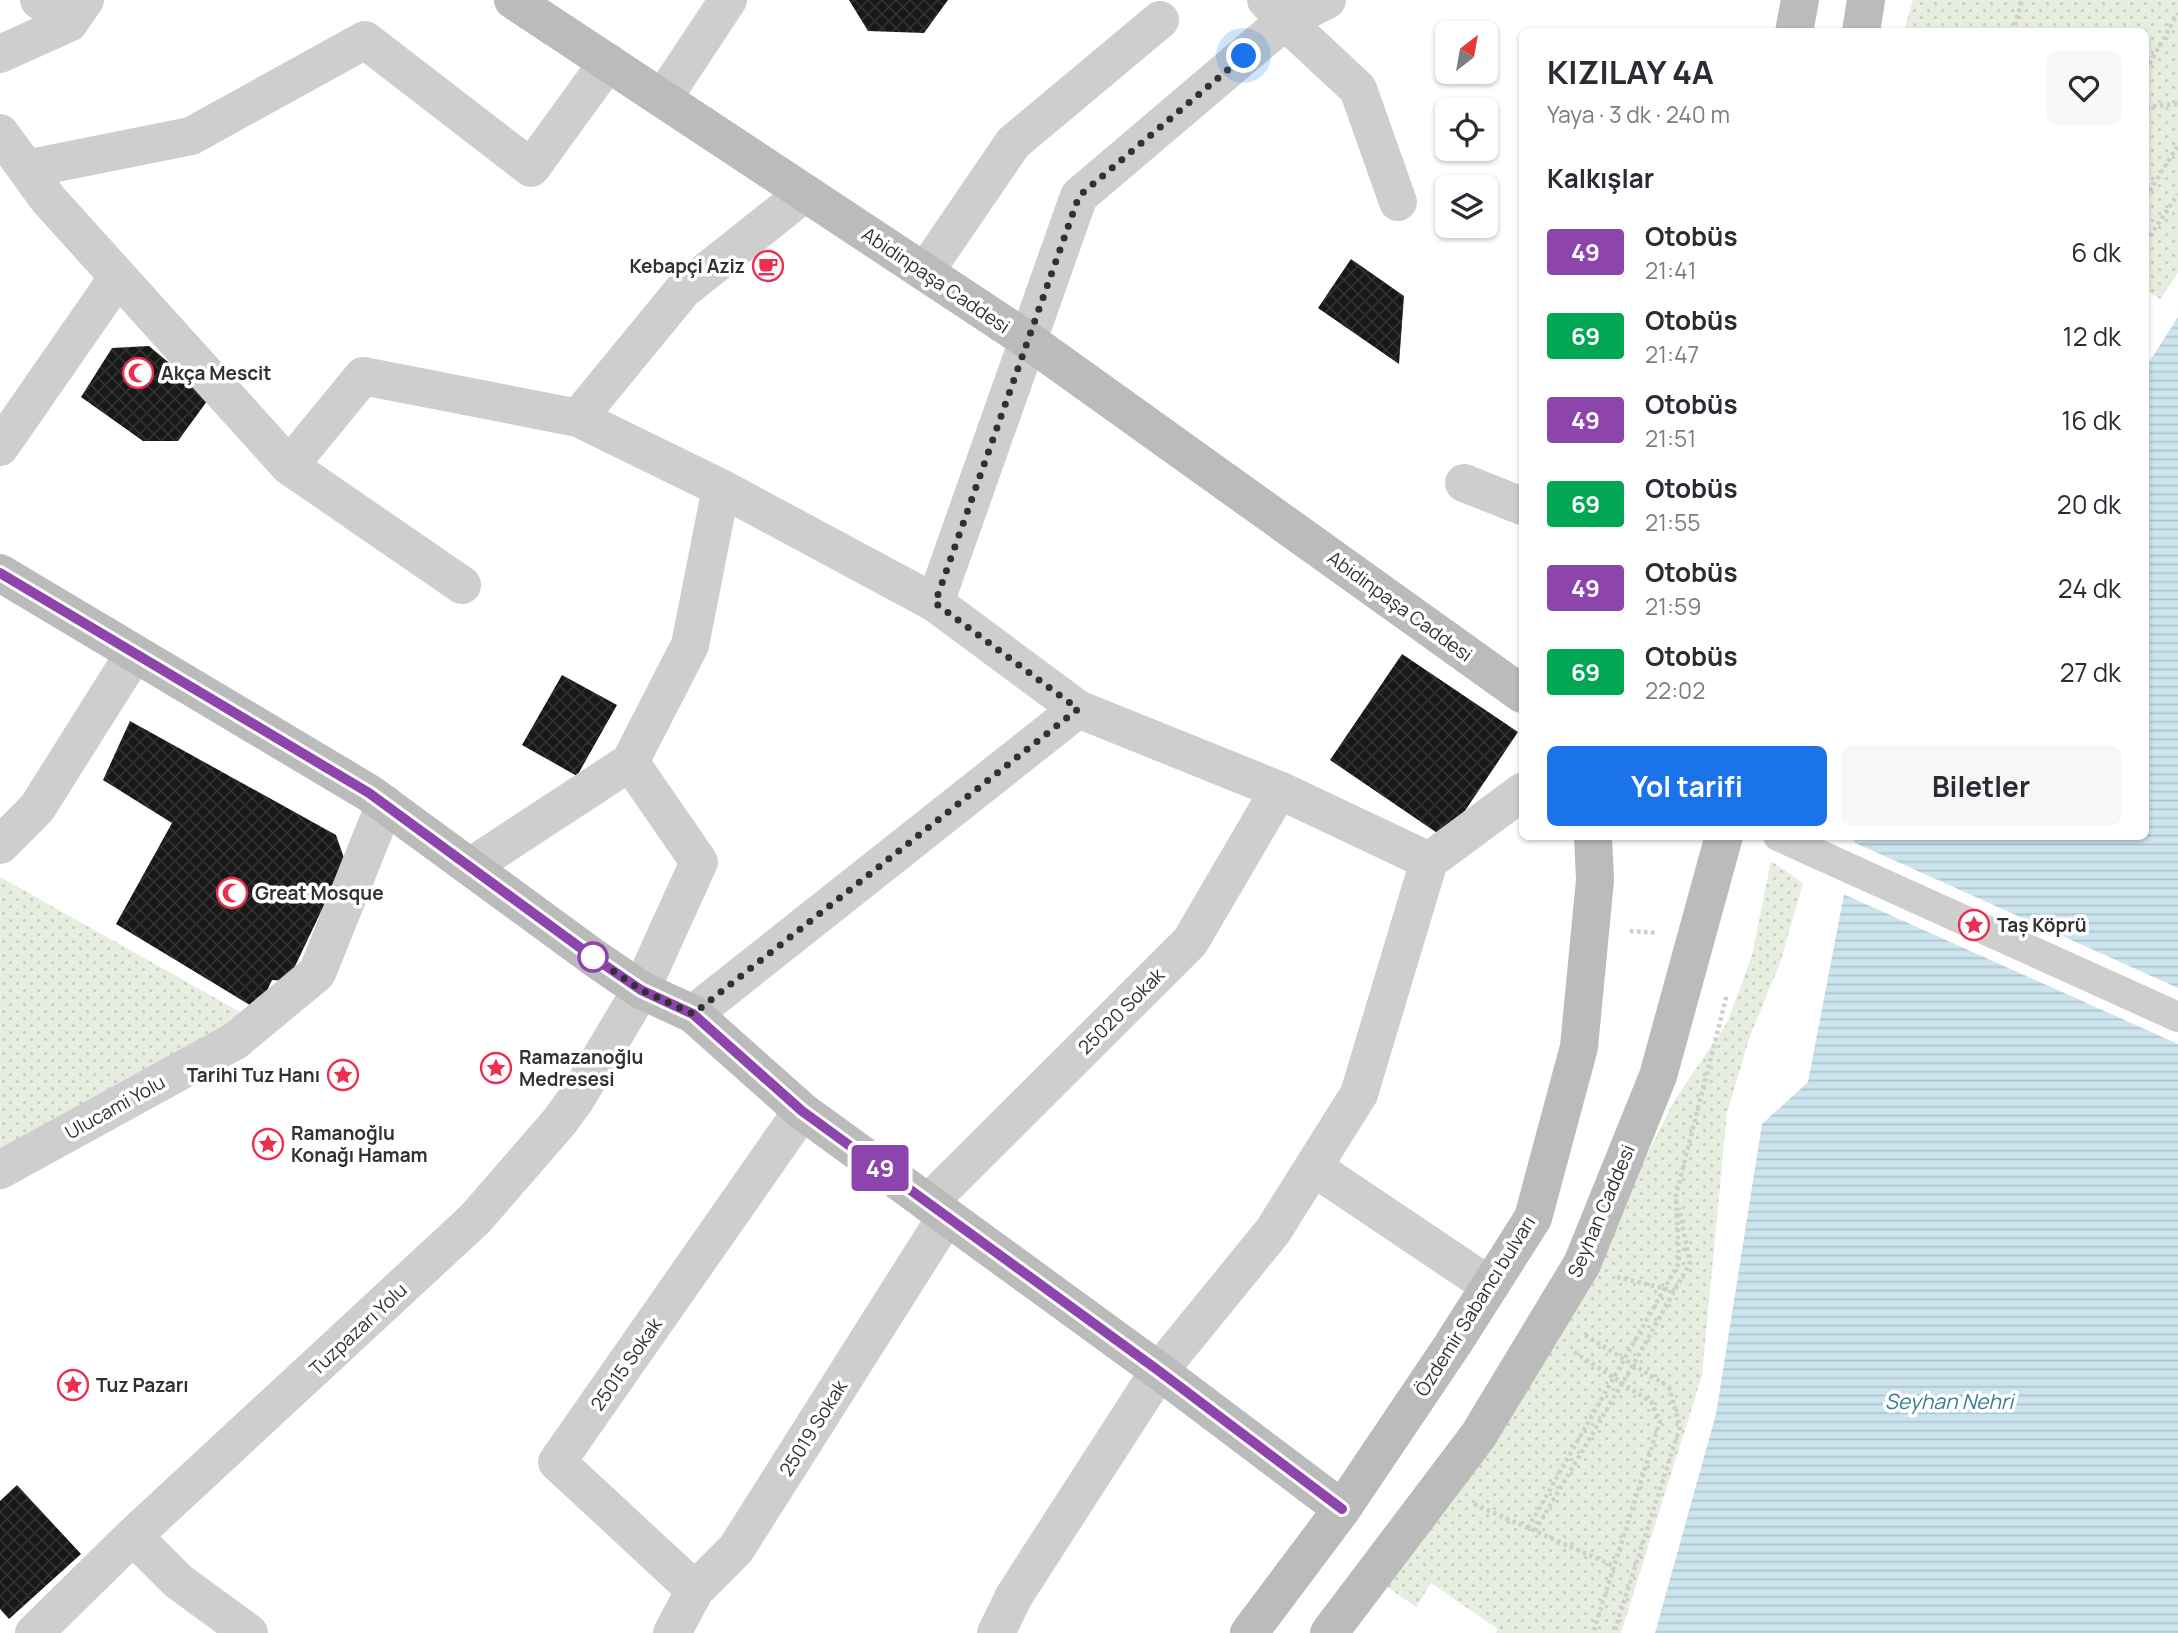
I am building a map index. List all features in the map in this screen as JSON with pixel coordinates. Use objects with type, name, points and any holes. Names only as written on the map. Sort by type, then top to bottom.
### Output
[{"type":"main road","name":"Abidinpaşa Caddesi","points":[[513,0],[1029,341],[1519,692]]},
{"type":"main road","points":[[1795,28],[1800,0]]},
{"type":"main road","points":[[1862,28],[1866,0]]},
{"type":"main road","points":[[0,573],[385,804],[641,990],[693,1014],[802,1111],[1159,1371],[1342,1509]]},
{"type":"main road","name":"Özdemir Sabancı bulvarı","points":[[1249,1633],[1342,1509],[1533,1218],[1578,1047],[1595,880],[1593,840]]},
{"type":"main road","name":"Seyhan Caddesi","points":[[1329,1633],[1478,1436],[1582,1264],[1658,1076],[1723,840]]},
{"type":"street","points":[[39,0],[77,11]]},
{"type":"street","points":[[663,99],[728,0]]},
{"type":"street","points":[[935,603],[1079,196],[1275,10],[1327,0]]},
{"type":"street","points":[[1275,10],[1358,89],[1398,202]]},
{"type":"street","points":[[0,54],[77,11]]},
{"type":"street","points":[[925,272],[1013,143],[1160,20]]},
{"type":"street","points":[[26,169],[191,136],[365,40],[531,168],[608,62]]},
{"type":"street","points":[[0,133],[48,200],[289,466],[462,585]]},
{"type":"street","points":[[578,418],[683,290],[805,193]]},
{"type":"street","points":[[0,447],[118,277]]},
{"type":"street","points":[[289,466],[363,376],[578,418],[721,488],[935,603],[1078,709],[1279,790],[1429,861]]},
{"type":"street","points":[[1464,483],[1519,505]]},
{"type":"street","points":[[470,867],[630,762],[690,645],[721,488]]},
{"type":"street","points":[[0,845],[37,808],[134,654]]},
{"type":"street","points":[[693,1014],[1078,709]]},
{"type":"street","name":"Tuzpazarı Yolu","points":[[34,1633],[133,1536],[475,1219],[576,1099],[641,990],[699,862],[630,762]]},
{"type":"street","name":"25020 Sokak","points":[[937,1210],[1190,942],[1279,790]]},
{"type":"street","points":[[996,1633],[1014,1596],[1159,1371],[1273,1231],[1359,1094],[1429,861],[1519,794]]},
{"type":"street","name":"Ulucami Yolu","points":[[0,1170],[235,1041],[317,973],[385,804]]},
{"type":"street","points":[[1784,840],[2178,1017]]},
{"type":"street","name":"25015 Sokak","points":[[695,1590],[557,1462],[802,1111]]},
{"type":"street","points":[[1313,1167],[1490,1286]]},
{"type":"street","name":"25019 Sokak","points":[[672,1633],[695,1590],[736,1549],[937,1210]]},
{"type":"street","points":[[133,1536],[178,1581],[249,1633]]},
{"type":"path","points":[[2014,28],[2022,0]]},
{"type":"path","points":[[2149,65],[2178,13]]},
{"type":"path","points":[[2149,107],[2178,104]]},
{"type":"path","points":[[2149,192],[2178,145]]},
{"type":"path","points":[[2149,238],[2178,194]]},
{"type":"path","points":[[1590,929],[1697,936]]},
{"type":"path","points":[[1528,1528],[1679,1263],[1676,1195],[1727,994]]},
{"type":"path","points":[[1535,1531],[1690,1263],[1676,1195]]},
{"type":"path","points":[[1615,1277],[1675,1291]]},
{"type":"path","points":[[1580,1332],[1669,1387],[1680,1427],[1614,1633]]},
{"type":"path","points":[[1570,1349],[1651,1402],[1660,1421],[1592,1633]]},
{"type":"path","points":[[1472,1504],[1614,1566]]},
{"type":"green space","points":[[1913,0],[2178,0],[2178,273],[2160,299],[2149,292],[2149,28],[1905,28]]},
{"type":"green space","points":[[1771,861],[1803,883],[1780,963],[1750,1036],[1727,1113],[1702,1376],[1621,1633],[1495,1633],[1498,1629],[1431,1583],[1416,1607],[1383,1584],[1566,1316],[1674,1101],[1727,1023],[1752,955]]},
{"type":"green space","points":[[0,877],[251,1018],[0,1164]]},
{"type":"water","name":"Seyhan Nehri","points":[[2178,317],[2178,1633],[1655,1633],[1716,1414],[1762,1124],[1808,1082],[1854,840],[2149,840],[2149,362]]},
{"type":"pier","name":"Taș Köprü","points":[[1851,841],[2178,988],[2178,1044],[1841,893]]},
{"type":"building","points":[[849,0],[948,0],[924,33],[868,31]]},
{"type":"building","points":[[1351,259],[1404,296],[1399,364],[1318,308]]},
{"type":"building","name":"Akça Mescit","points":[[149,346],[210,397],[178,441],[143,441],[81,397],[112,348]]},
{"type":"building","points":[[1402,654],[1518,732],[1446,839],[1330,760]]},
{"type":"building","points":[[562,675],[617,705],[577,776],[522,745]]},
{"type":"building","name":"Great Mosque","points":[[130,721],[336,835],[345,861],[288,981],[272,980],[258,1010],[116,924],[172,823],[103,780]]},
{"type":"building","points":[[17,1485],[81,1554],[9,1619],[0,1609],[0,1501]]},
{"type":"bus line","name":"49","points":[[0,573],[369,793],[641,990],[693,1014],[802,1111],[1159,1371],[1342,1509]]},
{"type":"place","name":"Kebapçi Aziz","points":[[768,266]]},
{"type":"place","name":"Akça Mescit","points":[[138,373]]},
{"type":"place","name":"Great Mosque","points":[[232,893]]},
{"type":"place","name":"Taș Köprü","points":[[1974,925]]},
{"type":"place","name":"Ramazanoğlu Medresesi","points":[[496,1068]]},
{"type":"place","name":"Tarihi Tuz Hanı","points":[[343,1075]]},
{"type":"place","name":"Ramanoğlu Konağı Hamam","points":[[268,1144]]},
{"type":"place","name":"Tuz Pazarı","points":[[73,1385]]},
{"type":"route","points":[[593,957],[641,990],[693,1014],[1078,709],[935,603],[1079,196],[1244,56]]}]
